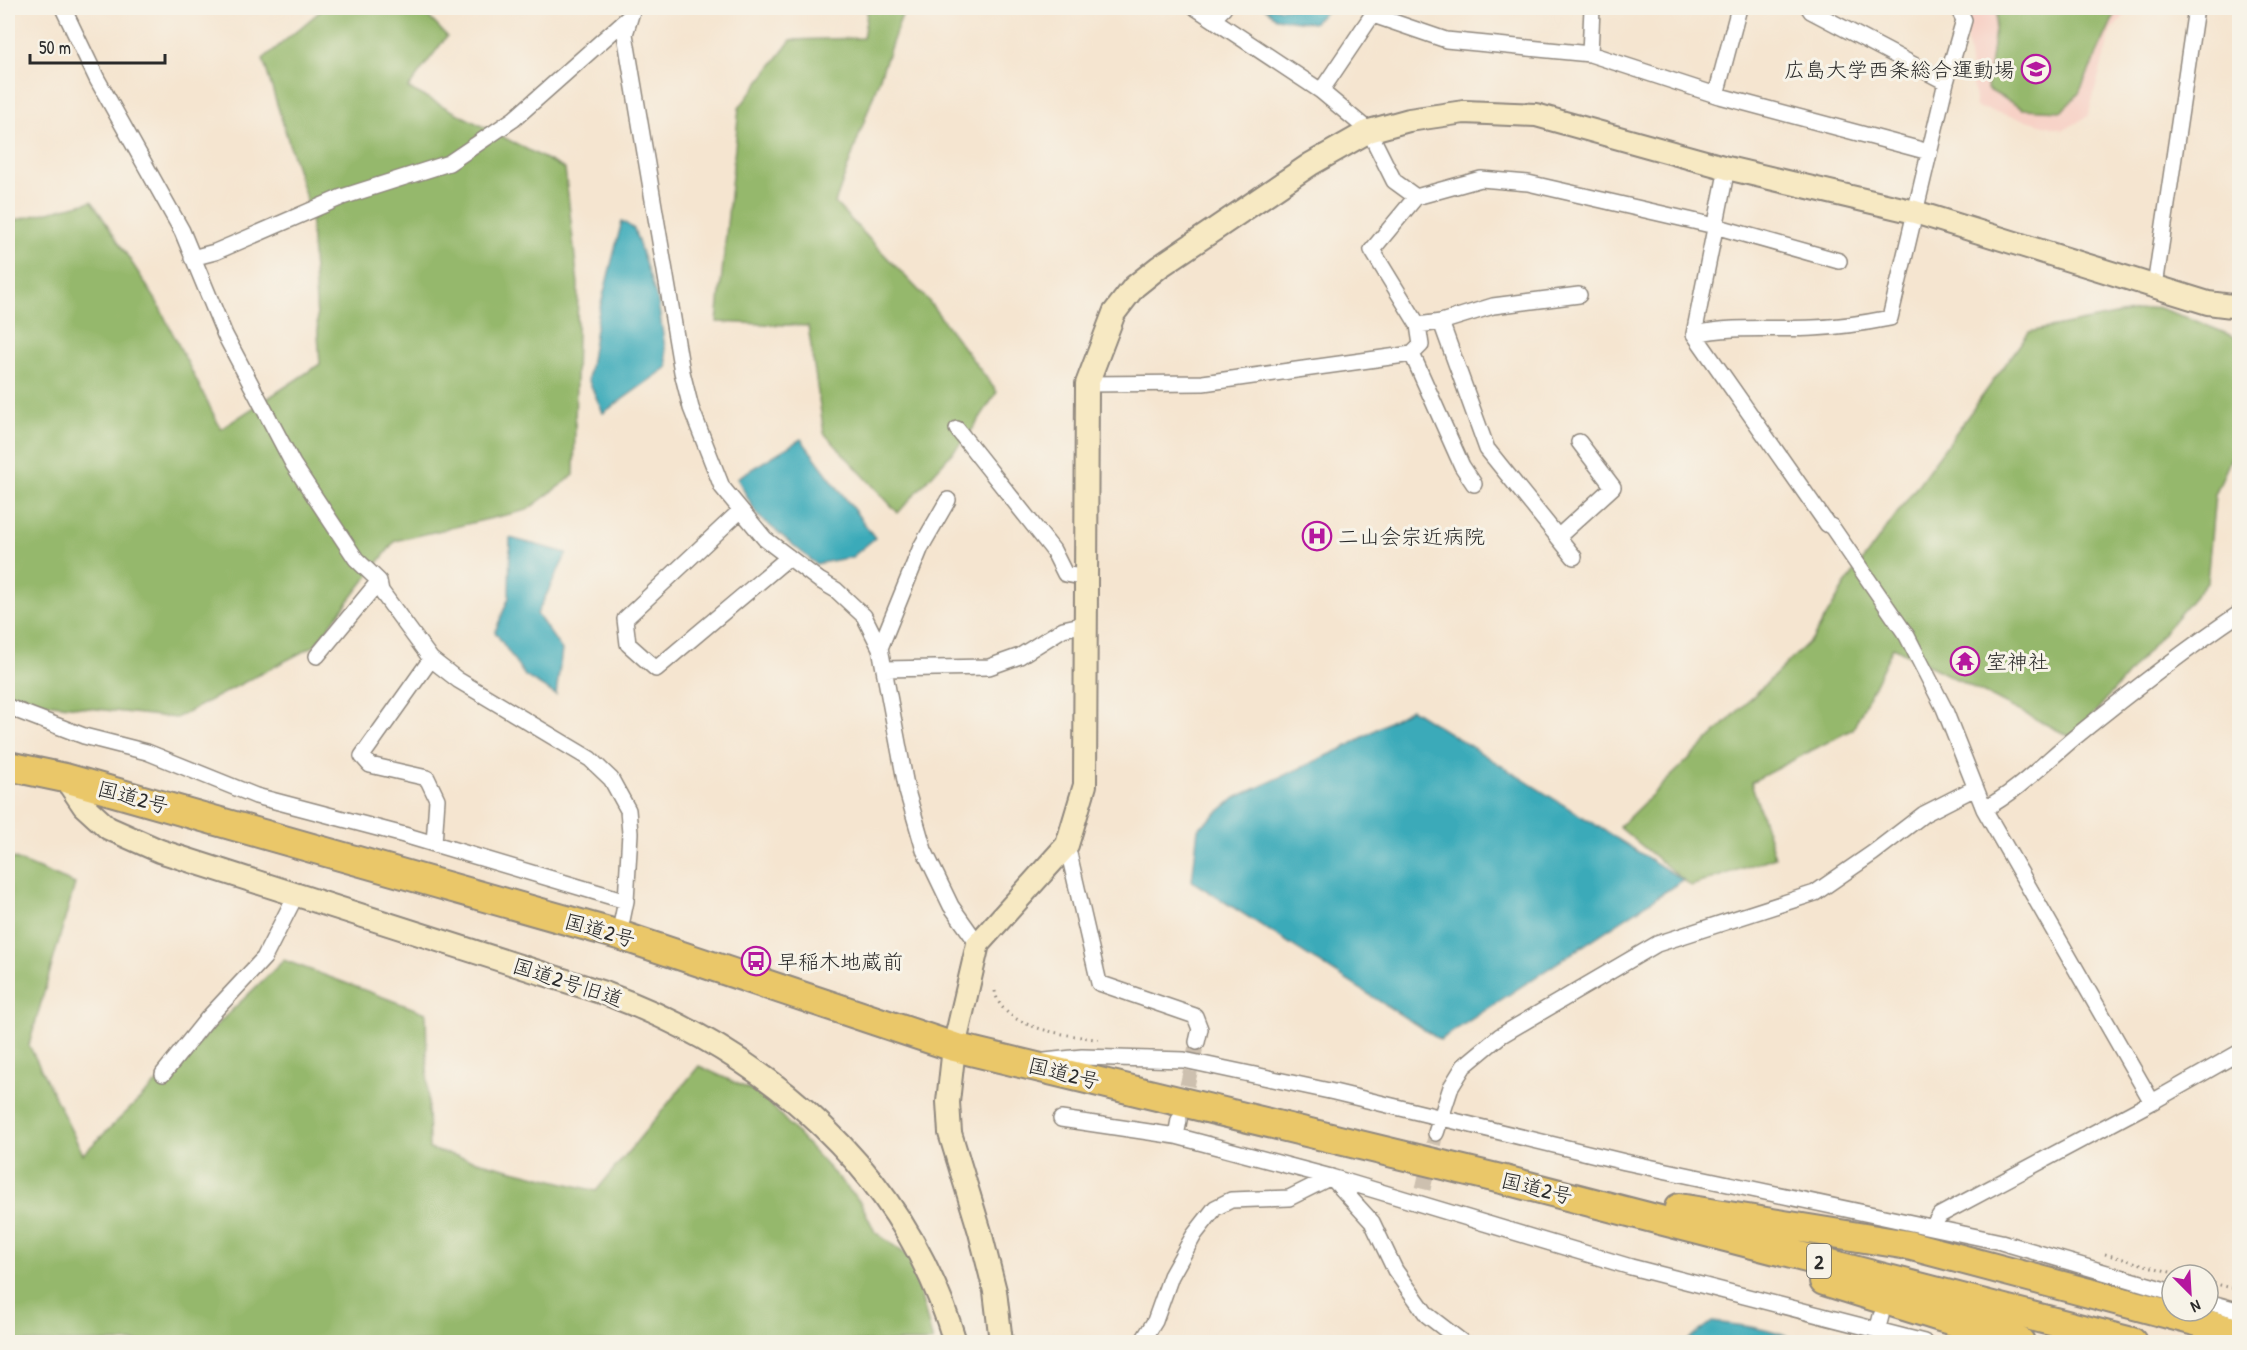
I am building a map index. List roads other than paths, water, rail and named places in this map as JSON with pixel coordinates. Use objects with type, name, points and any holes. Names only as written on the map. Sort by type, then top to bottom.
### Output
[{"type":"highway","name":"国道2号","points":[[8,766],[65,778],[620,935],[954,1047],[1505,1180],[2132,1342]]},
{"type":"highway","points":[[1505,1180],[1908,1245],[2240,1333]]},
{"type":"highway","points":[[1720,1235],[1755,1259],[2020,1342]]},
{"type":"street","points":[[63,8],[97,79],[183,231],[225,336],[293,464],[356,559],[379,581],[381,591],[431,659],[458,680],[590,759],[611,779],[628,810],[630,833],[626,901],[620,935]]},
{"type":"street","points":[[1196,8],[1219,13],[1369,131],[1394,181],[1416,196]]},
{"type":"street","points":[[1590,54],[1592,8]]},
{"type":"street","points":[[1716,95],[1739,8]]},
{"type":"street","points":[[1809,8],[1946,82]]},
{"type":"street","points":[[1694,334],[1747,327],[1844,326],[1890,318],[1946,82],[1964,20],[1958,8]]},
{"type":"street","points":[[2155,286],[2196,8]]},
{"type":"street","points":[[1321,91],[1375,11],[1446,40],[1590,54],[1716,95],[1929,152]]},
{"type":"street","points":[[192,258],[215,252],[342,197],[449,163],[514,119],[631,12]]},
{"type":"street","points":[[631,12],[625,34],[682,372],[691,408],[722,487],[765,539],[836,590],[864,616],[880,648],[907,791],[924,850],[951,906],[978,944]]},
{"type":"street","points":[[1001,1342],[994,1291],[950,1133],[948,1102],[954,1047],[978,944],[1066,845],[1085,785],[1087,384],[1114,313],[1134,287],[1311,164],[1369,131],[1409,120],[1464,112],[1536,116],[1727,168],[1915,212],[2208,303],[2240,307]]},
{"type":"street","points":[[1727,168],[1694,334],[1907,636],[1944,708],[1984,809],[2152,1102]]},
{"type":"street","points":[[1087,384],[1203,383],[1412,354],[1421,345],[1418,325],[1372,250],[1416,196],[1481,179],[1528,183],[1715,226],[1839,261]]},
{"type":"street","points":[[1418,325],[1441,322],[1493,306],[1579,295]]},
{"type":"street","points":[[1441,322],[1487,449],[1574,557]]},
{"type":"street","points":[[1412,354],[1462,465],[1474,484]]},
{"type":"street","points":[[957,429],[1053,550],[1065,574],[1086,578]]},
{"type":"street","points":[[1558,537],[1613,487],[1579,442]]},
{"type":"street","points":[[880,648],[921,546],[948,500]]},
{"type":"street","points":[[741,510],[625,619],[628,644],[657,669],[789,556]]},
{"type":"street","points":[[317,656],[379,581]]},
{"type":"street","points":[[1984,809],[2004,798],[2073,738],[2185,650],[2240,613]]},
{"type":"street","points":[[884,669],[989,667],[1020,656],[1063,629],[1086,624]]},
{"type":"street","points":[[431,659],[362,756],[370,765],[427,778],[437,799],[434,844]]},
{"type":"street","points":[[8,707],[84,736],[147,752],[256,796],[434,844],[626,901]]},
{"type":"street","name":"国道2号旧道","points":[[65,778],[84,806],[108,828],[160,851],[297,893],[648,1009],[735,1057],[789,1094],[832,1133],[867,1175],[900,1218],[923,1261],[946,1312],[955,1342]]},
{"type":"street","points":[[1439,1126],[1451,1087],[1464,1066],[1500,1036],[1657,944],[1815,893],[1924,814],[1975,788]]},
{"type":"street","points":[[1066,845],[1099,983],[1195,1016],[1200,1029],[1197,1042]]},
{"type":"street","points":[[163,1074],[208,1018],[264,958],[297,893]]},
{"type":"street","points":[[1934,1226],[1940,1215],[2152,1102],[2240,1052]]},
{"type":"street","points":[[1024,1063],[1082,1057],[1184,1060],[1334,1092],[1439,1126],[1625,1162],[1903,1226],[1934,1226],[2001,1242],[2160,1288]]},
{"type":"street","points":[[1061,1119],[1176,1136],[1331,1177],[1422,1196],[1632,1267],[1924,1342]]},
{"type":"street","points":[[1176,1136],[1179,1120]]},
{"type":"street","points":[[1142,1342],[1155,1321],[1171,1276],[1194,1235],[1215,1208],[1231,1200],[1288,1198],[1331,1177]]},
{"type":"street","points":[[1331,1177],[1372,1222],[1395,1270],[1426,1315],[1462,1342]]},
{"type":"street","points":[[2220,1305],[2240,1311]]},
{"type":"street","points":[[1877,1331],[1881,1316]]},
{"type":"water","points":[[1265,8],[1330,8],[1313,23],[1276,18]]},
{"type":"water","points":[[622,221],[634,229],[658,302],[668,367],[603,413],[588,379],[598,316]]},
{"type":"water","points":[[801,439],[875,538],[852,557],[816,564],[757,515],[737,478]]},
{"type":"water","points":[[510,538],[567,553],[537,614],[562,650],[556,695],[525,676],[495,632],[509,597]]},
{"type":"water","points":[[1411,709],[1683,880],[1440,1040],[1192,881],[1198,829],[1235,798],[1344,748]]},
{"type":"water","points":[[1712,1322],[1757,1328],[1800,1342],[1685,1342]]},
{"type":"tunnel","points":[[1182,1108],[1197,1042]]},
{"type":"tunnel","points":[[1423,1189],[1436,1133]]},
{"type":"place","name":"広島大学西条総合運動場","points":[[2036,69]]},
{"type":"place","name":"二山会宗近病院","points":[[1317,536]]},
{"type":"place","name":"室神社","points":[[1965,661]]},
{"type":"place","name":"早稲木地蔵前","points":[[756,961]]}]
